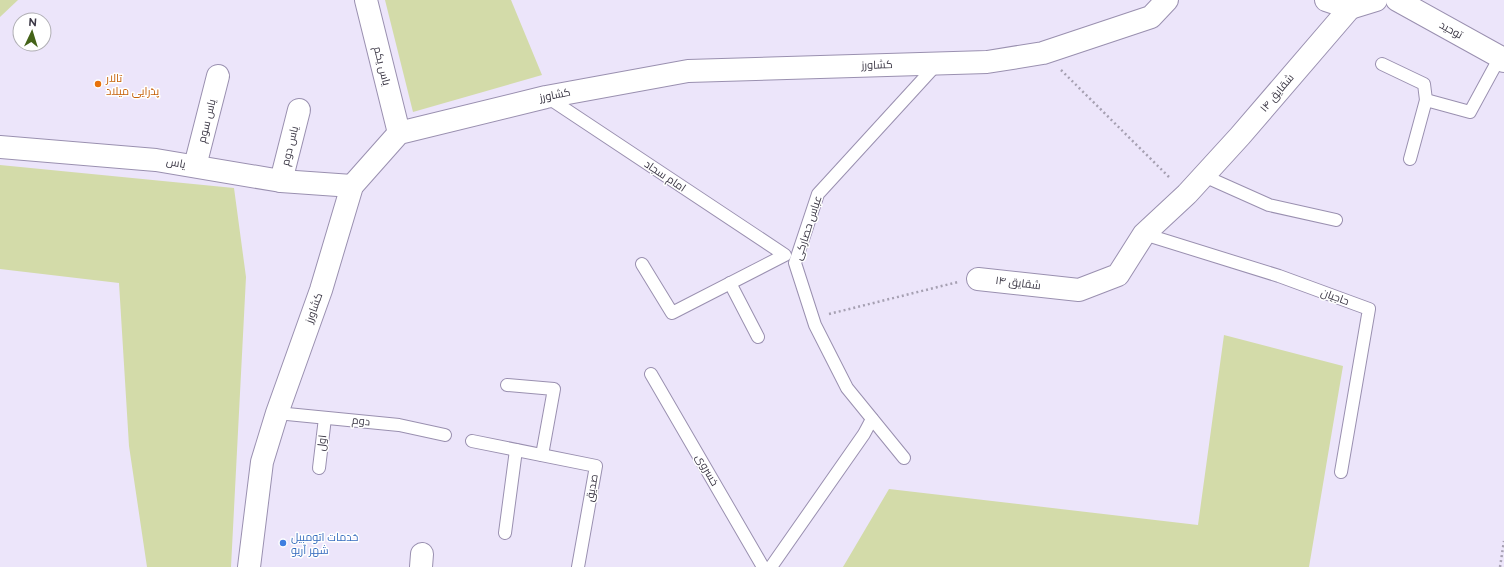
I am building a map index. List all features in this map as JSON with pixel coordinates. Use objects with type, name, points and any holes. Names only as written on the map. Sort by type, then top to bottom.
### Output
[{"type":"street","name":"یاس یکم","points":[[366,0],[399,133]]},
{"type":"street","name":"کشاورز","points":[[249,567],[262,462],[277,413],[321,290],[352,186],[399,133],[546,96],[688,71],[987,62],[1043,53],[1151,17],[1167,0]]},
{"type":"street","points":[[1326,0],[1350,8],[1376,0]]},
{"type":"street","name":"توحید","points":[[1397,0],[1503,56]]},
{"type":"street","name":"شقایق ۱۴","points":[[978,279],[1079,290],[1118,275],[1144,234],[1204,176],[1350,8]]},
{"type":"street","name":"یاس سوم","points":[[196,166],[218,76]]},
{"type":"street","name":"یاس دوم","points":[[281,181],[299,110]]},
{"type":"street","name":"یاس","points":[[0,147],[156,160],[281,181],[352,186]]},
{"type":"lane","points":[[1426,100],[1470,112],[1503,56]]},
{"type":"lane","name":"عباس حصارکی","points":[[904,458],[847,388],[813,320],[796,263],[818,194],[938,63]]},
{"type":"lane","points":[[1382,64],[1424,84],[1426,100],[1410,159]]},
{"type":"lane","name":"امام سجاد","points":[[546,96],[784,255],[730,284]]},
{"type":"lane","points":[[1204,176],[1269,205],[1336,220]]},
{"type":"lane","name":"حاجیان","points":[[1144,234],[1279,276],[1369,309],[1340,472]]},
{"type":"lane","points":[[642,264],[672,313],[730,284],[758,337]]},
{"type":"lane","name":"خسروی","points":[[651,374],[763,567]]},
{"type":"lane","points":[[507,385],[554,389],[542,455]]},
{"type":"lane","name":"دوم","points":[[277,413],[398,425],[445,435]]},
{"type":"lane","name":"اول","points":[[319,468],[325,418]]},
{"type":"lane","points":[[771,567],[864,434],[872,419]]},
{"type":"lane","name":"صدیق","points":[[472,440],[596,466],[578,567]]},
{"type":"lane","points":[[505,533],[516,450]]},
{"type":"path","points":[[1043,53],[1187,194]]},
{"type":"path","points":[[813,320],[841,310],[942,285],[978,279]]},
{"type":"path","points":[[1500,567],[1504,541]]},
{"type":"green space","points":[[0,0],[18,0],[0,17]]},
{"type":"green space","points":[[385,0],[511,0],[542,75],[413,112]]},
{"type":"green space","points":[[0,165],[234,188],[246,277],[231,567],[147,567],[129,446],[119,283],[0,269]]},
{"type":"green space","points":[[1224,335],[1343,366],[1309,567],[843,567],[889,489],[1198,525]]},
{"type":"place","name":"تالار پذرایی میلاد","points":[[98,84]]},
{"type":"place","name":"خدمات اتومبیل شهر آریو","points":[[283,543]]}]
